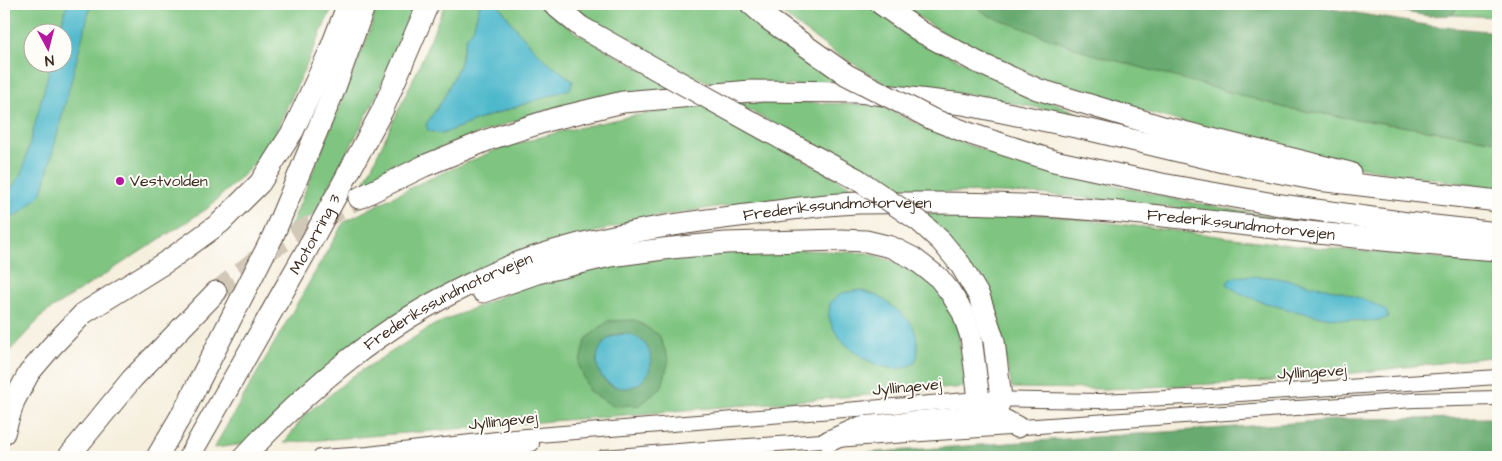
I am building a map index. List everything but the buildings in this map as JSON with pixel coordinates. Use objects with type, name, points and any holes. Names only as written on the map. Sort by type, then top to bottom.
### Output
[{"type":"highway","points":[[4,433],[14,401],[29,374],[52,346],[84,313],[169,260],[220,223],[260,183],[293,131],[330,54],[348,4]]},
{"type":"highway","points":[[157,457],[176,426],[273,236],[333,93],[365,4]]},
{"type":"highway","name":"Motorring 3","points":[[189,457],[304,255],[382,111],[428,4]]},
{"type":"highway","points":[[553,4],[581,27],[784,140],[857,178],[919,221],[941,241],[960,264],[980,296],[994,341],[990,403]]},
{"type":"highway","name":"Frederikssundmotorvejen","points":[[752,4],[768,19],[847,75],[932,119],[1054,161],[1162,184],[1274,204],[1359,217],[1498,233]]},
{"type":"highway","points":[[882,4],[921,32],[977,62],[1036,89],[1164,127],[1430,194]]},
{"type":"highway","points":[[359,198],[424,166],[490,139],[553,119],[623,102],[752,92],[858,92],[963,104],[1090,130],[1224,162],[1299,177],[1498,201]]},
{"type":"highway","name":"Frederikssundmotorvejen","points":[[244,457],[291,409],[365,346],[445,296],[522,261],[636,230],[679,223],[842,204],[961,202],[1093,210],[1426,245],[1498,250]]},
{"type":"highway","points":[[329,375],[431,317],[484,292],[537,273],[610,256],[671,248],[726,243],[866,241],[891,247],[913,258],[939,278],[963,313],[990,403],[1017,427]]},
{"type":"highway","points":[[69,456],[132,379],[216,292]]},
{"type":"highway","points":[[4,395],[20,367],[42,340],[68,317],[84,313]]},
{"type":"highway","points":[[829,441],[861,428],[958,418],[990,403]]},
{"type":"street","name":"Jyllingevej","points":[[320,457],[368,456],[514,437],[990,403],[1100,401],[1230,395],[1498,378]]},
{"type":"street","points":[[1422,400],[1468,390],[1498,388]]},
{"type":"street","name":"Jyllingevej","points":[[604,457],[1422,400],[1498,398]]},
{"type":"street","points":[[430,457],[476,453],[544,442],[582,432]]},
{"type":"green space","name":"Vestvolden","points":[[4,4],[334,4],[266,153],[208,208],[45,313],[4,357]]},
{"type":"green space","points":[[378,4],[417,4],[372,105],[315,214],[290,228],[366,42]]},
{"type":"green space","points":[[445,4],[541,4],[578,34],[675,88],[543,111],[447,145],[364,183],[418,69]]},
{"type":"green space","points":[[567,4],[738,4],[772,34],[846,84],[719,87],[666,63],[587,18]]},
{"type":"green space","points":[[769,4],[867,4],[923,44],[1089,118],[967,94],[893,88],[831,50]]},
{"type":"green space","points":[[898,4],[971,4],[990,16],[1286,108],[1498,141],[1498,189],[1371,169],[1272,147],[1081,94],[1013,67],[949,36]]},
{"type":"green space","points":[[971,4],[1303,4],[1432,26],[1498,32],[1498,78],[1492,80],[1498,81],[1498,141],[1286,108],[1089,53],[990,16]]},
{"type":"green space","points":[[1361,4],[1459,4],[1452,15],[1428,16]]},
{"type":"green space","points":[[1459,4],[1494,4],[1497,17],[1452,15]]},
{"type":"green space","points":[[781,102],[879,105],[963,143],[1012,160],[1179,200],[1318,225],[1118,201],[1039,194],[896,192],[736,103]]},
{"type":"green space","points":[[704,104],[867,195],[747,202],[642,219],[510,256],[245,444],[214,448],[344,222],[420,183],[498,149],[559,132],[632,116]]},
{"type":"green space","points":[[925,213],[1046,215],[1298,246],[1498,263],[1498,356],[1295,380],[1104,389],[1012,388],[1001,335]]},
{"type":"green space","points":[[804,250],[868,253],[903,265],[934,284],[957,320],[965,387],[284,443],[305,415],[353,376],[434,325],[535,282],[618,263],[706,252]]},
{"type":"green space","points":[[635,320],[659,335],[669,360],[662,387],[640,405],[613,406],[589,391],[579,365],[586,339],[608,321]],"holes":[[[625,333],[644,343],[649,351],[652,363],[636,386],[614,386],[604,380],[596,359],[611,336]]]},
{"type":"green space","points":[[1498,418],[1498,457],[809,457],[1350,419]]},
{"type":"water","points":[[67,4],[91,4],[42,193],[24,211],[4,222],[4,196],[7,195],[22,173],[49,72],[72,72],[72,22],[62,22]]},
{"type":"water","points":[[480,4],[498,4],[518,31],[542,57],[573,81],[570,89],[442,134],[428,131],[426,124],[442,101],[459,66],[466,38],[473,29]]},
{"type":"water","points":[[1242,276],[1270,277],[1295,281],[1342,292],[1384,309],[1388,317],[1357,321],[1278,307],[1237,291],[1227,283],[1231,278]]},
{"type":"water","points":[[860,290],[876,295],[884,300],[911,323],[915,332],[918,349],[917,357],[913,364],[896,369],[872,363],[860,356],[840,338],[833,328],[829,317],[830,302],[842,293]]},
{"type":"water","points":[[619,334],[629,334],[639,338],[647,346],[651,361],[647,376],[639,384],[629,388],[619,388],[609,384],[601,376],[597,366],[597,356],[601,346],[609,338]]},
{"type":"tunnel","points":[[216,292],[272,248],[359,198]]},
{"type":"place","name":"Vestvolden","points":[[120,181]]}]
